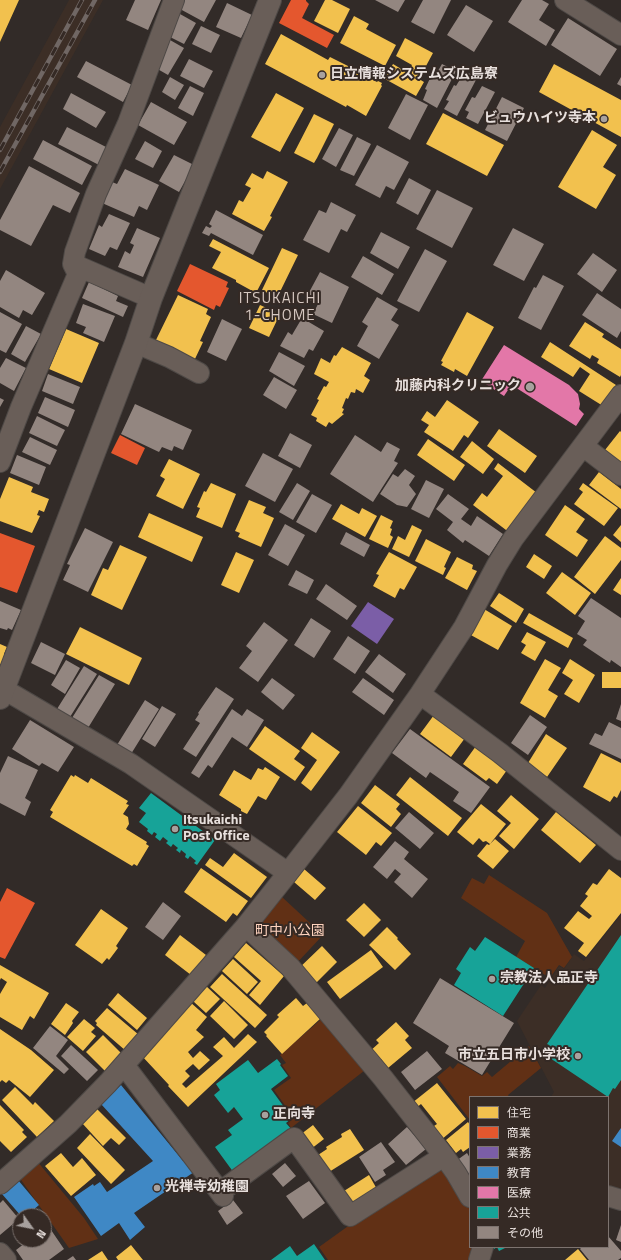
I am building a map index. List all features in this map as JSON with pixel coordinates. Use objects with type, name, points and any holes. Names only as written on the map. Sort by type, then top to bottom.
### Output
[{"type":"street","points":[[0,462],[21,407],[78,274],[73,264],[75,252],[96,194],[128,123],[174,0]]},
{"type":"street","points":[[270,0],[151,298],[136,343],[1,691],[131,764],[288,873]]},
{"type":"street","points":[[565,0],[621,35]]},
{"type":"street","points":[[73,264],[151,298]]},
{"type":"street","points":[[136,343],[169,357],[200,373]]},
{"type":"street","points":[[0,1184],[68,1124],[124,1065],[246,926],[288,873],[348,796],[420,694],[464,627],[497,565],[513,539],[621,395]]},
{"type":"street","points":[[583,446],[621,475]]},
{"type":"street","points":[[420,694],[500,753],[621,850]]},
{"type":"street","points":[[246,926],[290,967],[383,1078],[444,1156],[469,1195]]},
{"type":"street","points":[[124,1065],[222,1194],[294,1138],[350,1216],[444,1156]]},
{"type":"street","points":[[609,1196],[621,1200]]},
{"type":"street","points":[[479,1260],[483,1248]]},
{"type":"street","points":[[0,1253],[6,1260]]},
{"type":"shaded area","points":[[69,0],[103,0],[0,189],[0,127]]},
{"type":"shaded area","name":"市立五日市小学校","points":[[621,915],[621,1189],[609,1186],[609,1096],[552,1096],[554,1092],[517,1021],[541,985],[545,988],[559,966],[564,969],[574,954],[584,961]]},
{"type":"green space","points":[[489,875],[547,913],[572,957],[564,968],[559,965],[550,978],[516,957],[525,941],[461,898],[472,878],[484,884]]},
{"type":"green space","name":"町中小公園","points":[[282,897],[323,935],[295,965],[257,925]]},
{"type":"green space","points":[[326,1015],[369,1067],[291,1128],[288,1123],[294,1118],[274,1090],[291,1078],[282,1065],[286,1063],[280,1055]]},
{"type":"green space","points":[[529,1046],[541,1068],[508,1096],[469,1096],[469,1119],[437,1077],[450,1066],[453,1069],[458,1063],[482,1076],[487,1072],[492,1077]]},
{"type":"green space","points":[[37,1161],[84,1218],[98,1239],[69,1248],[52,1224],[52,1208],[41,1208],[19,1177]]},
{"type":"green space","points":[[443,1163],[469,1202],[469,1248],[478,1248],[473,1260],[328,1260],[319,1247],[404,1186]]},
{"type":"building: 住宅","points":[[0,0],[19,0],[0,42]]},
{"type":"building: 住宅","points":[[325,0],[332,0],[350,9],[338,33],[314,21]]},
{"type":"building: 住宅","points":[[354,16],[369,24],[366,29],[396,45],[385,66],[340,43]]},
{"type":"building: 住宅","name":"日立情報システムズ広島寮","points":[[281,34],[328,60],[330,57],[354,69],[353,71],[368,80],[369,78],[382,83],[382,86],[366,116],[265,64]]},
{"type":"building: 住宅","points":[[405,38],[433,53],[419,79],[424,82],[416,96],[385,79],[393,64],[408,73],[412,65],[396,56]]},
{"type":"building: 住宅","name":"ビュウハイツ寺本","points":[[554,64],[621,100],[621,137],[539,92]]},
{"type":"building: 住宅","points":[[276,93],[304,108],[280,152],[251,137]]},
{"type":"building: 住宅","points":[[443,113],[504,145],[487,176],[426,144]]},
{"type":"building: 住宅","points":[[314,114],[334,124],[314,163],[294,153]]},
{"type":"building: 住宅","points":[[592,130],[617,145],[603,167],[616,175],[596,209],[558,187]]},
{"type":"building: 住宅","points":[[267,171],[288,182],[270,216],[272,217],[264,231],[232,214],[239,200],[243,202],[251,188],[245,185],[252,173],[263,179]]},
{"type":"building: 住宅","points":[[213,239],[269,268],[256,293],[236,282],[236,280],[212,268],[221,252],[209,246]]},
{"type":"building: 住宅","points":[[282,248],[298,255],[277,298],[262,290]]},
{"type":"building: 住宅","points":[[178,295],[208,309],[206,314],[211,317],[200,341],[203,342],[194,361],[155,342]]},
{"type":"building: 住宅","points":[[260,305],[280,314],[269,337],[249,328]]},
{"type":"building: 住宅","points":[[467,312],[494,327],[467,376],[455,369],[454,372],[441,365],[443,362],[441,361]]},
{"type":"building: 住宅","points":[[585,322],[604,334],[602,337],[621,349],[620,377],[597,363],[599,359],[592,355],[590,359],[569,346]]},
{"type":"building: 住宅","points":[[66,329],[99,343],[82,383],[49,369]]},
{"type":"building: 住宅","points":[[550,342],[616,385],[603,406],[579,391],[590,374],[580,367],[573,377],[541,357]]},
{"type":"building: 住宅","points":[[342,347],[371,363],[364,376],[370,380],[363,393],[356,389],[355,393],[351,392],[348,399],[346,398],[342,408],[344,409],[342,413],[344,414],[332,424],[329,422],[326,427],[316,421],[317,418],[311,415],[324,386],[326,387],[329,382],[314,374],[321,358],[330,363],[334,355],[336,356]]},
{"type":"building: 住宅","points":[[447,400],[479,422],[468,438],[464,435],[453,451],[424,432],[429,425],[421,420],[427,411],[435,417]]},
{"type":"building: 住宅","points":[[499,429],[537,456],[525,473],[487,446]]},
{"type":"building: 住宅","points":[[620,431],[621,432],[621,463],[605,450]]},
{"type":"building: 住宅","points":[[428,439],[465,465],[454,481],[417,455]]},
{"type":"building: 住宅","points":[[472,441],[494,459],[483,474],[460,457]]},
{"type":"building: 住宅","points":[[169,459],[200,474],[183,509],[156,496],[165,479],[160,476]]},
{"type":"building: 住宅","points":[[498,463],[537,493],[510,533],[473,505],[482,493],[487,497],[503,476],[494,469]]},
{"type":"building: 住宅","points":[[599,472],[621,489],[621,509],[589,485]]},
{"type":"building: 住宅","points":[[9,477],[33,487],[31,492],[49,499],[44,512],[39,510],[37,515],[40,516],[32,533],[0,521],[0,499]]},
{"type":"building: 住宅","points":[[211,483],[236,494],[222,528],[196,517],[200,508],[197,507],[204,491],[206,492]]},
{"type":"building: 住宅","points":[[583,483],[618,508],[604,526],[574,504],[583,492],[579,489]]},
{"type":"building: 住宅","points":[[249,500],[266,507],[263,513],[274,518],[261,547],[238,537],[240,533],[235,531]]},
{"type":"building: 住宅","points":[[341,504],[359,514],[362,508],[377,516],[365,537],[332,519]]},
{"type":"building: 住宅","points":[[565,505],[585,519],[576,532],[588,540],[577,557],[545,535]]},
{"type":"building: 住宅","points":[[149,513],[203,537],[192,562],[138,537]]},
{"type":"building: 住宅","points":[[381,515],[393,521],[390,528],[392,529],[390,535],[393,537],[388,548],[369,539]]},
{"type":"building: 住宅","points":[[412,525],[422,530],[409,557],[392,549],[398,536],[405,540]]},
{"type":"building: 住宅","points":[[621,525],[621,542],[613,535]]},
{"type":"building: 住宅","points":[[605,536],[621,548],[621,560],[595,594],[574,577]]},
{"type":"building: 住宅","points":[[426,539],[451,552],[444,567],[446,568],[443,575],[415,561]]},
{"type":"building: 住宅","points":[[120,545],[147,557],[122,610],[91,595],[103,568],[108,570]]},
{"type":"building: 住宅","points":[[236,552],[254,560],[239,593],[221,585]]},
{"type":"building: 住宅","points":[[389,552],[417,567],[404,590],[400,588],[395,598],[373,586],[379,575],[376,574]]},
{"type":"building: 住宅","points":[[534,554],[552,566],[544,579],[526,567]]},
{"type":"building: 住宅","points":[[457,557],[473,565],[472,569],[477,571],[467,590],[445,578]]},
{"type":"building: 住宅","points":[[562,572],[591,593],[575,615],[546,593]]},
{"type":"building: 住宅","points":[[621,578],[621,595],[613,590]]},
{"type":"building: 住宅","points":[[499,593],[524,609],[516,623],[490,606]]},
{"type":"building: 住宅","points":[[484,609],[512,626],[498,650],[469,634]]},
{"type":"building: 住宅","points":[[529,613],[573,638],[568,648],[523,623]]},
{"type":"building: 住宅","points":[[80,627],[142,658],[129,685],[66,654]]},
{"type":"building: 住宅","points":[[527,632],[546,642],[535,661],[521,653],[526,645],[521,642]]},
{"type":"building: 住宅","points":[[0,644],[7,647],[0,666]]},
{"type":"building: 住宅","points":[[545,659],[561,668],[548,690],[558,696],[545,718],[520,703]]},
{"type":"building: 住宅","points":[[570,659],[595,675],[579,703],[564,694],[573,680],[562,673]]},
{"type":"building: 住宅","points":[[602,672],[621,672],[621,688],[602,688]]},
{"type":"building: 住宅","points":[[434,715],[465,738],[451,757],[420,734]]},
{"type":"building: 住宅","points":[[265,726],[300,751],[294,759],[305,767],[295,781],[249,749]]},
{"type":"building: 住宅","points":[[312,732],[340,752],[311,791],[301,783],[317,760],[301,748]]},
{"type":"building: 住宅","points":[[546,734],[567,748],[547,777],[528,763]]},
{"type":"building: 住宅","points":[[476,746],[507,770],[497,784],[489,778],[486,781],[463,764]]},
{"type":"building: 住宅","points":[[601,753],[621,763],[621,790],[617,798],[614,796],[610,802],[583,787]]},
{"type":"building: 住宅","points":[[265,767],[280,777],[266,800],[258,796],[247,814],[219,795],[234,770],[251,780],[258,768],[263,770]]},
{"type":"building: 住宅","points":[[71,775],[74,777],[75,775],[88,783],[91,778],[128,801],[126,804],[129,805],[123,814],[128,817],[129,824],[126,829],[147,842],[146,844],[149,846],[137,866],[134,864],[132,866],[50,817],[53,812],[50,810]]},
{"type":"building: 住宅","points":[[410,777],[462,818],[448,836],[396,795]]},
{"type":"building: 住宅","points":[[375,785],[400,804],[396,809],[401,814],[391,827],[361,803]]},
{"type":"building: 住宅","points":[[511,795],[539,819],[514,849],[499,836],[511,823],[497,811]]},
{"type":"building: 住宅","points":[[481,804],[506,824],[490,844],[486,841],[483,842],[479,838],[473,845],[457,832]]},
{"type":"building: 住宅","points":[[358,806],[392,833],[381,846],[376,842],[366,855],[337,832]]},
{"type":"building: 住宅","points":[[556,812],[596,845],[580,863],[541,830]]},
{"type":"building: 住宅","points":[[495,839],[509,851],[493,869],[477,856],[487,844],[489,845]]},
{"type":"building: 住宅","points":[[234,853],[267,877],[251,898],[205,865],[210,858],[223,867]]},
{"type":"building: 住宅","points":[[201,868],[248,901],[237,916],[233,913],[226,922],[184,892]]},
{"type":"building: 住宅","points":[[304,869],[326,888],[315,900],[294,882]]},
{"type":"building: 住宅","points":[[609,869],[621,878],[621,913],[586,957],[578,951],[584,943],[564,928],[578,911],[589,919],[592,916],[580,906],[588,896],[585,894],[593,883],[597,885]]},
{"type":"building: 住宅","points":[[364,903],[381,920],[364,937],[346,920]]},
{"type":"building: 住宅","points":[[101,909],[128,928],[116,946],[118,948],[109,960],[107,958],[102,964],[75,945]]},
{"type":"building: 住宅","points":[[387,927],[411,954],[395,970],[369,945]]},
{"type":"building: 住宅","points":[[180,935],[206,955],[191,975],[165,955]]},
{"type":"building: 住宅","points":[[246,943],[284,976],[260,1005],[249,995],[261,981],[234,957]]},
{"type":"building: 住宅","points":[[322,946],[337,962],[312,987],[296,971]]},
{"type":"building: 住宅","points":[[371,950],[383,967],[340,999],[327,982]]},
{"type":"building: 住宅","points":[[233,959],[258,982],[247,994],[222,971]]},
{"type":"building: 住宅","points":[[0,965],[49,993],[34,1019],[30,1016],[22,1030],[0,1017],[0,994],[7,982],[1,978],[0,980]]},
{"type":"building: 住宅","points":[[222,974],[267,1015],[255,1028],[210,987]]},
{"type":"building: 住宅","points":[[206,986],[220,999],[206,1013],[193,1001]]},
{"type":"building: 住宅","points":[[118,993],[147,1018],[137,1030],[108,1005]]},
{"type":"building: 住宅","points":[[296,998],[303,1006],[307,1003],[321,1018],[282,1054],[264,1032],[279,1017],[277,1015]]},
{"type":"building: 住宅","points":[[224,1001],[248,1025],[234,1039],[210,1016]]},
{"type":"building: 住宅","points":[[190,1002],[207,1017],[196,1030],[204,1037],[188,1052],[193,1058],[200,1051],[210,1060],[199,1070],[193,1064],[185,1071],[190,1076],[182,1084],[186,1088],[223,1056],[213,1047],[224,1037],[234,1048],[248,1034],[257,1042],[188,1107],[141,1055]]},
{"type":"building: 住宅","points":[[66,1003],[79,1012],[72,1021],[73,1023],[65,1035],[51,1024]]},
{"type":"building: 住宅","points":[[107,1008],[139,1035],[126,1051],[96,1025],[97,1023],[95,1021]]},
{"type":"building: 住宅","points":[[84,1019],[95,1028],[91,1032],[96,1036],[83,1051],[67,1037]]},
{"type":"building: 住宅","points":[[396,1022],[409,1036],[405,1040],[412,1048],[388,1068],[381,1059],[377,1062],[369,1052],[379,1043],[376,1040]]},
{"type":"building: 住宅","points":[[0,1029],[31,1050],[54,1070],[30,1097],[9,1080],[6,1083],[2,1080],[0,1082]]},
{"type":"building: 住宅","points":[[103,1035],[123,1055],[107,1073],[86,1052]]},
{"type":"building: 住宅","points":[[437,1083],[466,1119],[441,1140],[431,1128],[437,1124],[421,1104],[416,1108],[412,1103]]},
{"type":"building: 住宅","points":[[15,1087],[33,1105],[35,1102],[54,1121],[37,1137],[2,1100]]},
{"type":"building: 住宅","points":[[0,1105],[24,1130],[22,1132],[27,1137],[11,1152],[0,1141]]},
{"type":"building: 住宅","points":[[97,1109],[126,1138],[119,1145],[111,1138],[103,1146],[82,1123]]},
{"type":"building: 住宅","points":[[468,1122],[469,1148],[463,1152],[461,1149],[456,1153],[446,1140]]},
{"type":"building: 住宅","points":[[313,1125],[324,1139],[307,1152],[296,1138]]},
{"type":"building: 住宅","points":[[350,1129],[364,1150],[329,1172],[318,1155],[327,1149],[326,1147],[342,1137],[341,1134]]},
{"type":"building: 住宅","points":[[90,1134],[125,1170],[111,1184],[77,1148]]},
{"type":"building: 住宅","points":[[61,1153],[73,1167],[82,1158],[96,1175],[71,1196],[45,1166]]},
{"type":"building: 住宅","points":[[369,1175],[378,1191],[354,1207],[344,1191]]},
{"type":"building: 住宅","points":[[131,1245],[143,1260],[118,1260],[116,1257]]},
{"type":"building: 住宅","points":[[578,1249],[587,1260],[565,1260]]},
{"type":"building: 住宅","points":[[102,1251],[108,1260],[88,1260]]},
{"type":"building: 商業","points":[[291,0],[306,0],[309,4],[302,18],[334,35],[327,48],[279,23]]},
{"type":"building: 商業","points":[[190,264],[228,282],[226,287],[229,288],[220,307],[216,305],[214,310],[177,291]]},
{"type":"building: 商業","points":[[120,435],[145,448],[137,465],[111,453]]},
{"type":"building: 商業","points":[[0,533],[35,546],[17,593],[0,587]]},
{"type":"building: 商業","points":[[7,888],[35,903],[5,959],[0,957],[0,902]]},
{"type":"building: 業務","points":[[368,602],[394,619],[377,644],[351,626]]},
{"type":"building: 教育","points":[[121,1085],[183,1161],[186,1159],[194,1172],[134,1213],[145,1227],[130,1240],[119,1223],[101,1236],[74,1197],[93,1184],[94,1186],[100,1182],[107,1192],[153,1161],[101,1104]]},
{"type":"building: 教育","points":[[621,1128],[621,1147],[612,1141]]},
{"type":"building: 教育","points":[[18,1180],[39,1205],[35,1208],[14,1208],[2,1194]]},
{"type":"building: 医療","name":"加藤内科クリニック","points":[[504,345],[569,385],[578,394],[580,404],[579,409],[584,414],[576,426],[518,389],[508,390],[504,396],[481,381]]},
{"type":"building: 公共","points":[[151,793],[215,840],[197,865],[194,863],[196,861],[190,856],[188,859],[185,857],[186,854],[181,850],[180,853],[176,850],[178,848],[173,844],[171,847],[166,843],[168,841],[163,837],[160,841],[155,837],[157,834],[154,832],[152,835],[147,831],[148,829],[139,822],[146,813],[139,808]]},
{"type":"building: 公共","points":[[621,935],[621,1080],[615,1089],[613,1088],[609,1096],[607,1096],[544,1054],[549,1045],[547,1044]]},
{"type":"building: 公共","name":"宗教法人品正寺","points":[[485,937],[534,968],[503,1016],[454,985],[461,973],[456,969],[470,947],[475,951]]},
{"type":"building: 公共","name":"正向寺","points":[[277,1059],[288,1076],[271,1089],[292,1118],[286,1123],[292,1130],[234,1173],[215,1147],[232,1135],[228,1130],[243,1119],[234,1107],[228,1113],[214,1095],[220,1090],[216,1084],[248,1060],[258,1073]]},
{"type":"building: 公共","points":[[314,1244],[325,1260],[271,1260],[290,1246],[297,1256]]},
{"type":"building: 公共","points":[[498,1248],[505,1248],[499,1251]]},
{"type":"building: その他","points":[[135,0],[161,0],[148,30],[126,20]]},
{"type":"building: その他","points":[[185,0],[216,0],[204,22],[180,9]]},
{"type":"building: その他","points":[[375,0],[405,0],[398,12]]},
{"type":"building: その他","points":[[423,0],[451,0],[434,34],[411,22]]},
{"type":"building: その他","points":[[522,0],[542,0],[549,4],[539,20],[555,30],[546,46],[508,22]]},
{"type":"building: その他","points":[[227,3],[252,15],[241,38],[216,27]]},
{"type":"building: その他","points":[[466,5],[493,21],[474,52],[447,35]]},
{"type":"building: その他","points":[[180,14],[196,23],[184,44],[168,36]]},
{"type":"building: その他","points":[[568,18],[617,49],[600,76],[551,45]]},
{"type":"building: その他","points":[[201,26],[220,35],[211,53],[192,44]]},
{"type":"building: その他","points":[[170,40],[184,48],[168,75],[154,67]]},
{"type":"building: その他","points":[[189,59],[213,71],[204,88],[180,76]]},
{"type":"building: その他","points":[[86,61],[132,85],[123,102],[77,77]]},
{"type":"building: その他","points":[[442,64],[456,71],[437,108],[423,100],[427,90],[425,89],[432,74],[435,76]]},
{"type":"building: その他","points":[[465,71],[477,78],[457,116],[444,109],[449,101],[446,100],[454,85],[456,86]]},
{"type":"building: その他","points":[[170,77],[184,85],[175,100],[162,92]]},
{"type":"building: その他","points":[[621,77],[621,86],[617,84]]},
{"type":"building: その他","points":[[190,86],[204,93],[193,116],[178,108]]},
{"type":"building: その他","points":[[482,86],[495,92],[478,124],[466,118],[469,112],[465,110],[472,97],[475,98]]},
{"type":"building: その他","points":[[71,93],[106,112],[96,128],[63,109]]},
{"type":"building: その他","points":[[406,94],[428,105],[410,140],[388,128]]},
{"type":"building: その他","points":[[502,97],[524,108],[507,141],[485,130]]},
{"type":"building: その他","points":[[151,102],[187,122],[174,145],[138,125]]},
{"type":"building: その他","points":[[67,127],[108,148],[99,165],[58,144]]},
{"type":"building: その他","points":[[339,128],[353,135],[336,167],[322,159]]},
{"type":"building: その他","points":[[357,137],[371,144],[354,176],[340,170]]},
{"type":"building: その他","points":[[43,140],[92,166],[82,185],[33,159]]},
{"type":"building: その他","points":[[145,141],[162,151],[153,168],[135,159]]},
{"type":"building: その他","points":[[377,145],[409,162],[394,190],[386,186],[380,198],[355,185]]},
{"type":"building: その他","points":[[174,155],[194,165],[179,192],[159,181]]},
{"type":"building: その他","points":[[29,166],[80,193],[70,213],[53,205],[31,246],[0,230],[0,220]]},
{"type":"building: その他","points":[[125,169],[159,185],[147,210],[139,206],[134,217],[102,203],[112,182],[117,184]]},
{"type":"building: その他","points":[[409,178],[431,190],[418,215],[396,203]]},
{"type":"building: その他","points":[[437,190],[473,208],[452,248],[416,229]]},
{"type":"building: その他","points":[[331,202],[356,215],[347,232],[341,229],[329,253],[303,240],[319,210],[326,213]]},
{"type":"building: その他","points":[[216,210],[263,235],[253,255],[211,233],[209,236],[202,233],[206,226],[210,228],[212,226],[209,224]]},
{"type":"building: その他","points":[[109,214],[130,223],[117,250],[110,247],[105,256],[89,249],[99,225],[102,227]]},
{"type":"building: その他","points":[[137,228],[160,238],[143,277],[118,267],[125,251],[130,254],[134,245],[130,243]]},
{"type":"building: その他","points":[[513,228],[544,244],[524,281],[493,265]]},
{"type":"building: その他","points":[[381,232],[410,247],[398,269],[370,253]]},
{"type":"building: その他","points":[[425,249],[447,261],[419,312],[397,301]]},
{"type":"building: その他","points":[[593,253],[617,270],[602,292],[577,274]]},
{"type":"building: その他","points":[[363,256],[394,274],[382,295],[351,277]]},
{"type":"building: その他","points":[[6,270],[45,293],[32,315],[23,310],[19,318],[0,307],[0,281]]},
{"type":"building: その他","points":[[320,272],[349,287],[332,323],[313,314],[318,304],[306,298]]},
{"type":"building: その他","points":[[543,275],[564,286],[541,330],[518,318],[534,287],[536,288]]},
{"type":"building: その他","points":[[89,282],[118,296],[116,301],[128,306],[123,317],[82,298]]},
{"type":"building: その他","points":[[597,293],[621,309],[621,331],[617,338],[582,315]]},
{"type":"building: その他","points":[[377,297],[398,309],[391,320],[399,325],[379,359],[357,346],[368,326],[362,322]]},
{"type":"building: その他","points":[[83,304],[115,316],[104,342],[83,333],[86,327],[76,323]]},
{"type":"building: その他","points":[[0,312],[22,324],[6,353],[0,350]]},
{"type":"building: その他","points":[[302,318],[324,331],[313,351],[309,349],[304,358],[280,346],[288,332],[292,335]]},
{"type":"building: その他","points":[[222,319],[242,329],[226,361],[207,352]]},
{"type":"building: その他","points":[[26,326],[41,334],[25,362],[11,354]]},
{"type":"building: その他","points":[[279,352],[305,366],[294,386],[269,371]]},
{"type":"building: その他","points":[[6,358],[26,368],[14,391],[0,383],[0,368]]},
{"type":"building: その他","points":[[48,374],[80,387],[73,404],[42,391]]},
{"type":"building: その他","points":[[274,377],[297,390],[286,409],[263,395]]},
{"type":"building: その他","points":[[45,397],[75,410],[68,427],[38,413]]},
{"type":"building: その他","points":[[0,398],[4,400],[0,407]]},
{"type":"building: その他","points":[[135,404],[192,430],[183,450],[174,446],[172,451],[162,447],[159,452],[121,434]]},
{"type":"building: その他","points":[[37,416],[65,430],[57,446],[29,433]]},
{"type":"building: その他","points":[[290,433],[312,445],[300,468],[278,456]]},
{"type":"building: その他","points":[[355,435],[381,452],[387,442],[400,449],[394,461],[398,463],[373,502],[330,474]]},
{"type":"building: その他","points":[[30,437],[57,450],[50,465],[22,452]]},
{"type":"building: その他","points":[[263,453],[293,469],[275,502],[245,486]]},
{"type":"building: その他","points":[[17,455],[46,467],[39,485],[10,473]]},
{"type":"building: その他","points":[[405,469],[415,476],[409,485],[416,494],[407,507],[397,505],[380,494],[393,474],[398,477]]},
{"type":"building: その他","points":[[426,480],[444,489],[429,518],[411,509]]},
{"type":"building: その他","points":[[297,483],[310,491],[293,520],[279,512]]},
{"type":"building: その他","points":[[312,494],[332,505],[316,533],[296,522]]},
{"type":"building: その他","points":[[448,494],[469,509],[461,519],[471,526],[477,516],[503,534],[489,556],[465,540],[463,543],[447,530],[453,522],[436,509]]},
{"type":"building: その他","points":[[285,524],[305,535],[288,566],[268,555]]},
{"type":"building: その他","points":[[85,528],[113,542],[88,592],[63,580],[70,565],[67,564]]},
{"type":"building: その他","points":[[346,532],[370,545],[364,557],[340,544]]},
{"type":"building: その他","points":[[296,570],[314,580],[307,594],[288,585]]},
{"type":"building: その他","points":[[326,584],[357,606],[347,620],[316,599]]},
{"type":"building: その他","points":[[591,598],[621,618],[621,667],[611,660],[610,663],[583,645],[587,640],[577,634],[585,621],[578,616]]},
{"type":"building: その他","points":[[0,601],[21,610],[12,630],[8,628],[7,630],[0,628]]},
{"type":"building: その他","points":[[311,618],[331,631],[314,658],[294,645]]},
{"type":"building: その他","points":[[264,622],[288,640],[258,682],[239,668],[252,651],[246,646]]},
{"type":"building: その他","points":[[348,636],[370,651],[355,674],[333,659]]},
{"type":"building: その他","points":[[41,642],[65,654],[55,675],[31,663]]},
{"type":"building: その他","points":[[379,654],[406,674],[393,693],[365,672]]},
{"type":"building: その他","points":[[66,660],[80,668],[65,694],[51,685]]},
{"type":"building: その他","points":[[84,666],[97,674],[70,717],[57,709]]},
{"type":"building: その他","points":[[99,675],[115,684],[88,728],[72,718]]},
{"type":"building: その他","points":[[272,678],[295,695],[283,710],[261,692]]},
{"type":"building: その他","points":[[363,678],[394,700],[384,715],[352,692]]},
{"type":"building: その他","points":[[216,687],[234,699],[196,757],[183,749],[200,723],[195,720],[199,714],[198,713]]},
{"type":"building: その他","points":[[145,700],[159,709],[131,754],[117,745]]},
{"type":"building: その他","points":[[621,704],[621,721],[616,719]]},
{"type":"building: その他","points":[[162,706],[176,714],[155,747],[142,739]]},
{"type":"building: その他","points":[[232,709],[242,716],[247,709],[264,720],[247,747],[232,737],[212,768],[208,765],[199,778],[191,773]]},
{"type":"building: その他","points":[[530,715],[547,727],[528,755],[511,743]]},
{"type":"building: その他","points":[[30,720],[74,747],[58,772],[42,763],[39,766],[12,749]]},
{"type":"building: その他","points":[[609,722],[621,728],[621,759],[589,744],[595,733],[602,736]]},
{"type":"building: その他","points":[[410,729],[490,787],[471,813],[453,801],[459,792],[430,772],[426,778],[392,753]]},
{"type":"building: その他","points":[[8,756],[38,770],[25,798],[31,802],[25,816],[0,803],[0,773]]},
{"type":"building: その他","points":[[409,812],[434,833],[420,849],[395,828]]},
{"type":"building: その他","points":[[395,841],[409,852],[404,859],[428,879],[412,898],[394,882],[401,874],[395,869],[387,879],[373,867]]},
{"type":"building: その他","points":[[163,902],[181,916],[163,940],[145,927]]},
{"type":"building: その他","points":[[440,978],[514,1023],[482,1075],[445,1053],[449,1046],[413,1023]]},
{"type":"building: その他","points":[[50,1026],[68,1040],[56,1056],[69,1069],[64,1074],[33,1048]]},
{"type":"building: その他","points":[[71,1045],[98,1070],[87,1081],[61,1056]]},
{"type":"building: その他","points":[[427,1051],[442,1069],[415,1090],[401,1072]]},
{"type":"building: その他","points":[[407,1127],[426,1149],[406,1165],[388,1144]]},
{"type":"building: その他","points":[[381,1142],[395,1162],[383,1170],[386,1175],[375,1182],[359,1157]]},
{"type":"building: その他","points":[[467,1153],[469,1156],[469,1174],[468,1175],[453,1163]]},
{"type":"building: その他","points":[[285,1163],[296,1176],[283,1187],[272,1174]]},
{"type":"building: その他","points":[[309,1181],[325,1203],[303,1219],[286,1196]]},
{"type":"building: その他","points":[[3,1200],[12,1211],[12,1225],[0,1235],[0,1203]]},
{"type":"building: その他","points":[[233,1200],[243,1213],[227,1225],[218,1211]]},
{"type":"building: その他","points":[[621,1225],[621,1242],[616,1240]]},
{"type":"building: その他","points":[[52,1231],[64,1249],[49,1260],[23,1260],[16,1250],[19,1248],[52,1248]]},
{"type":"building: その他","points":[[609,1237],[621,1251],[621,1258],[618,1260],[589,1260],[580,1249],[609,1248]]},
{"type":"building: その他","points":[[73,1256],[76,1260],[67,1260]]},
{"type":"railway","points":[[0,150],[82,0]]},
{"type":"railway","points":[[0,172],[95,0]]},
{"type":"place","name":"日立情報システムズ広島寮","points":[[322,75]]},
{"type":"place","name":"ビュウハイツ寺本","points":[[604,119]]},
{"type":"place","name":"加藤内科クリニック","points":[[530,387]]},
{"type":"place","name":"Itsukaichi Post Office","points":[[175,829]]},
{"type":"place","name":"宗教法人品正寺","points":[[492,979]]},
{"type":"place","name":"市立五日市小学校","points":[[578,1056]]},
{"type":"place","name":"正向寺","points":[[265,1115]]},
{"type":"place","name":"光禅寺幼稚園","points":[[157,1188]]},
{"type":"district","name":"ITSUKAICHI 1-CHOME","points":[[280,308]]}]
